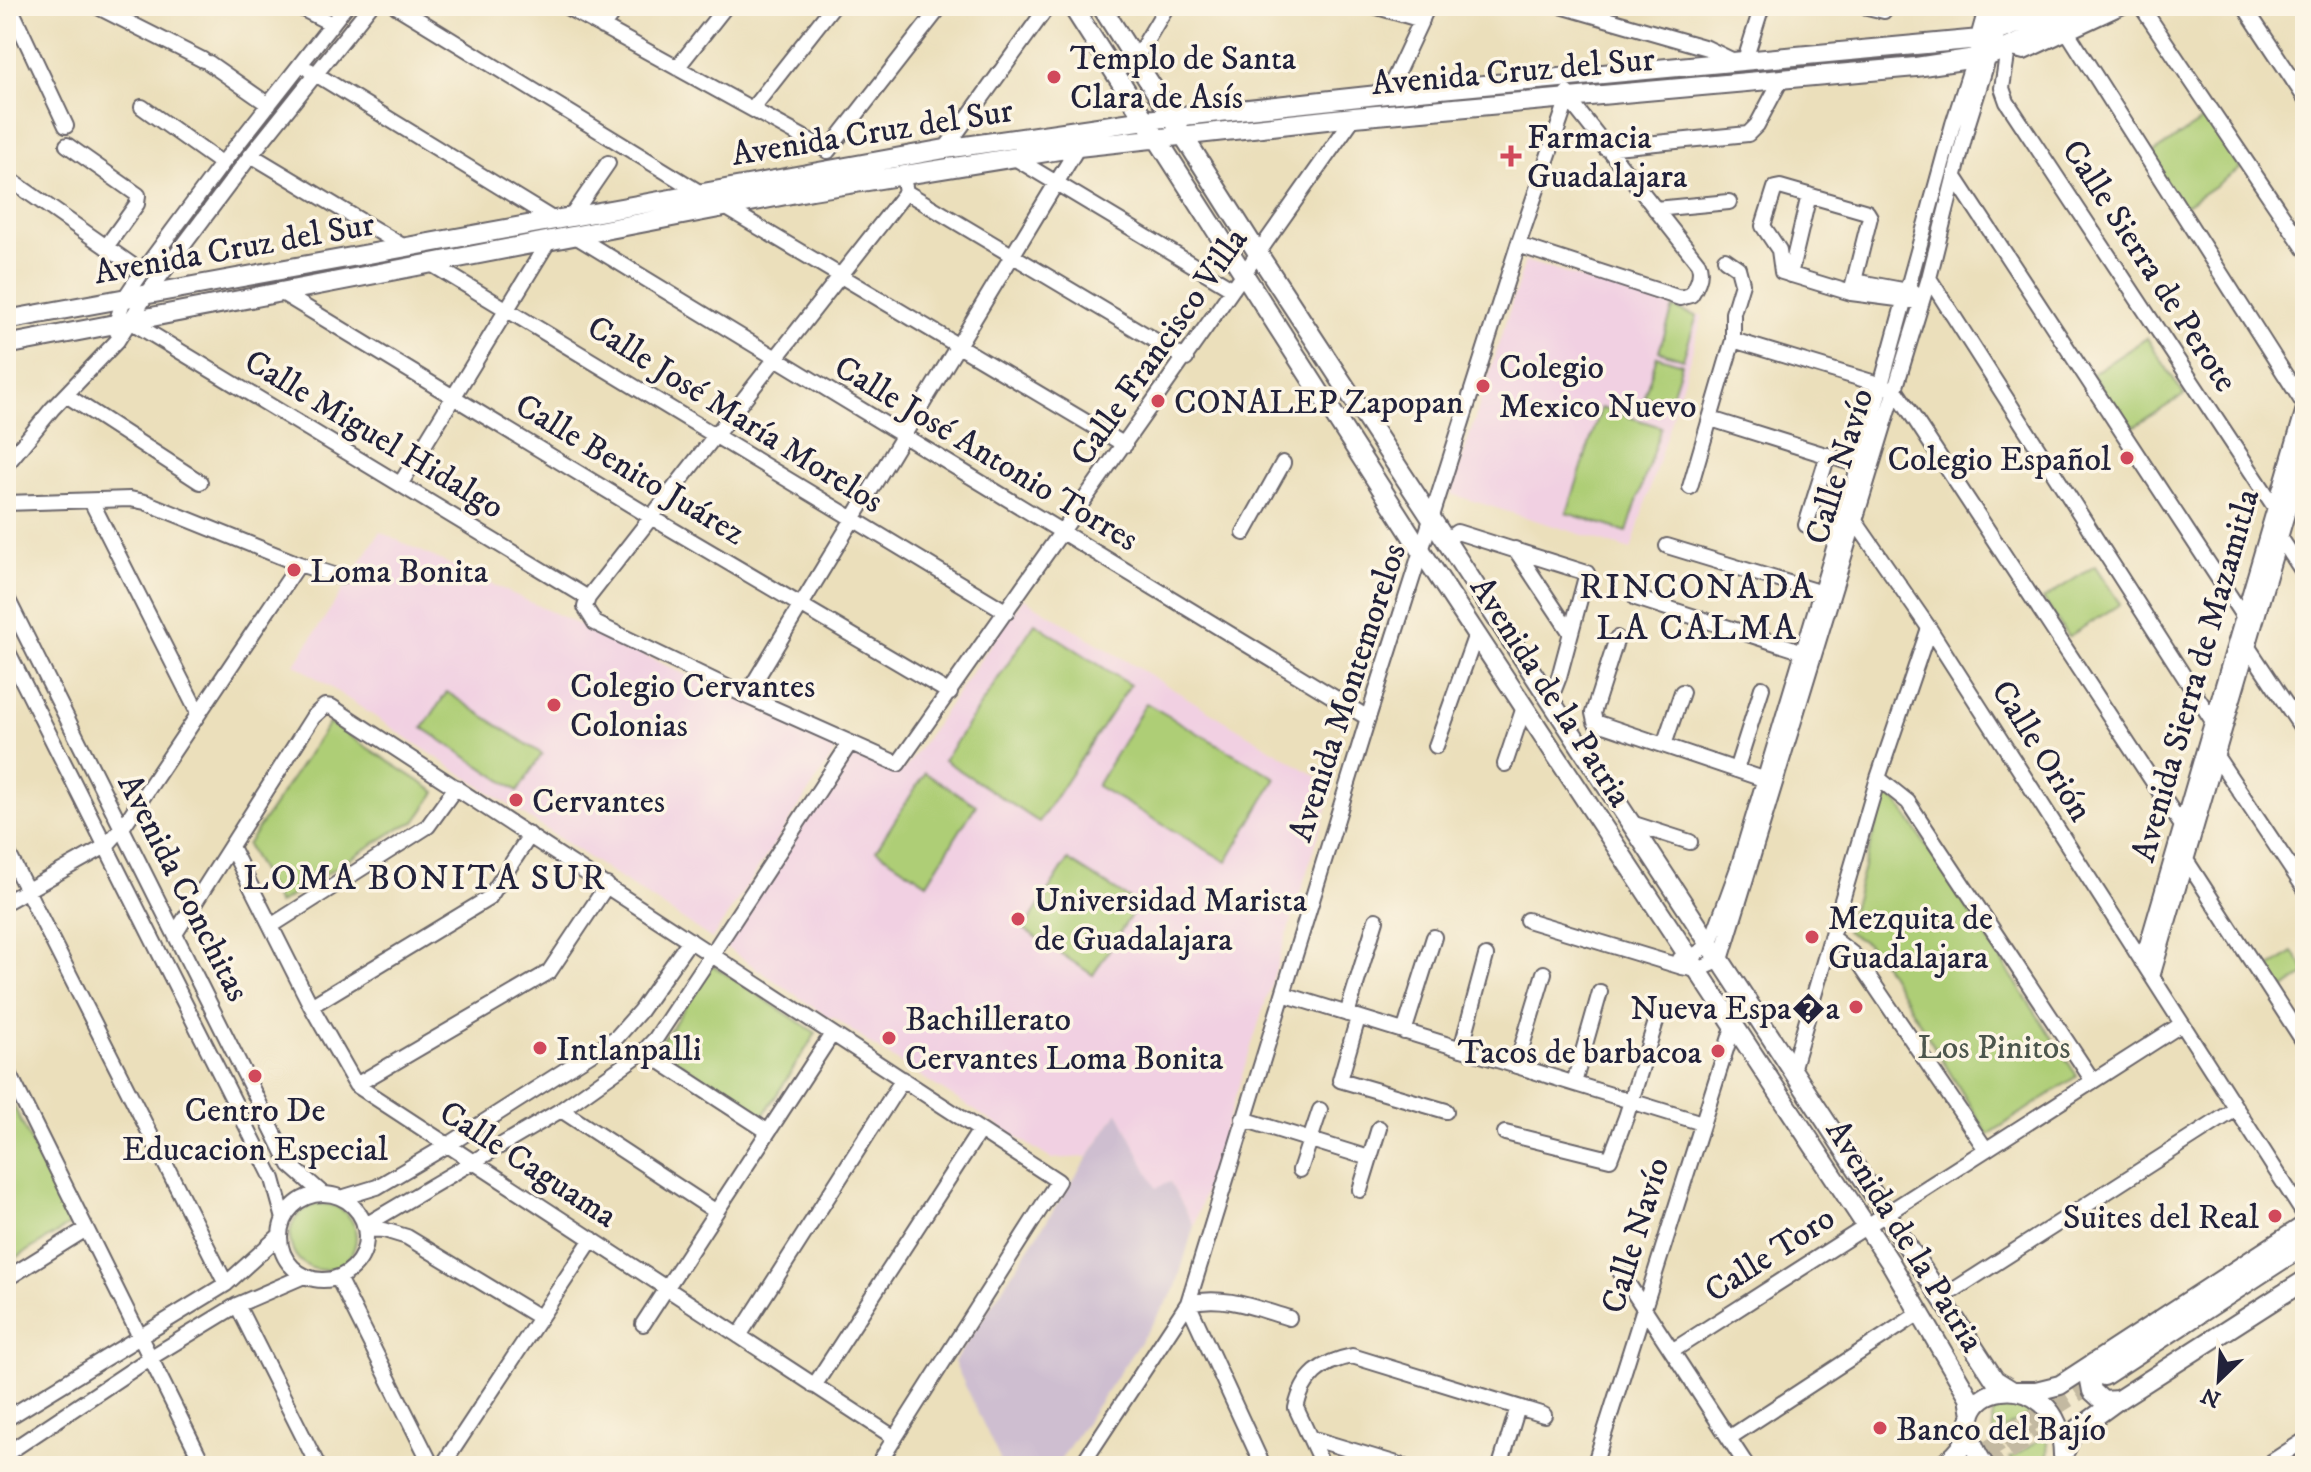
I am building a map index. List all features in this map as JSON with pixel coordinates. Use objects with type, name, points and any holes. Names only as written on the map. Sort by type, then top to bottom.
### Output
[{"type":"main road","name":"Avenida de la Patria","points":[[1072,6],[1158,138],[1238,282],[1422,552],[1890,1262],[1969,1397],[1979,1456],[1985,1466]]},
{"type":"main road","name":"Avenida de la Patria","points":[[1101,6],[1259,255],[1995,1380],[2035,1398],[2046,1408],[2063,1439],[2062,1463]]},
{"type":"main road","points":[[1989,6],[1999,40]]},
{"type":"main road","points":[[1999,40],[2003,6]]},
{"type":"main road","points":[[1999,40],[2061,6]]},
{"type":"main road","points":[[1999,40],[2102,6]]},
{"type":"main road","name":"Avenida Cruz del Sur","points":[[6,345],[121,328],[282,293],[725,207],[904,184],[1013,157],[1078,147],[1354,117],[1739,61],[1999,40]]},
{"type":"main road","name":"Avenida Cruz del Sur","points":[[6,320],[563,219],[699,192],[833,159],[945,149],[1146,120],[1387,94],[1782,78],[1916,67],[1982,58],[1999,40]]},
{"type":"main road","name":"Calle Navío","points":[[1982,58],[1999,40]]},
{"type":"main road","points":[[2062,1463],[2074,1432],[2107,1381],[2305,1225]]},
{"type":"main road","points":[[2107,1381],[2305,1245]]},
{"type":"main road","points":[[1890,1262],[1895,1249],[1911,1249]]},
{"type":"main road","points":[[2107,1381],[2305,1258]]},
{"type":"main road","points":[[1940,1466],[1967,1440],[1971,1420],[1984,1396],[2002,1389],[2036,1391],[2060,1385],[2107,1381],[2305,1280]]},
{"type":"street","points":[[96,6],[206,61],[269,105]]},
{"type":"street","points":[[297,6],[332,24]]},
{"type":"street","points":[[121,328],[124,299],[142,272],[346,6]]},
{"type":"street","points":[[6,465],[121,328],[251,155],[370,6]]},
{"type":"street","points":[[396,6],[699,192]]},
{"type":"street","points":[[565,6],[752,109],[833,159],[941,6]]},
{"type":"street","points":[[602,27],[618,6]]},
{"type":"street","points":[[677,68],[726,6]]},
{"type":"street","points":[[752,109],[833,6]]},
{"type":"street","points":[[945,149],[1048,6]]},
{"type":"street","points":[[1135,60],[1167,6]]},
{"type":"street","points":[[1374,6],[1425,13],[1387,94]]},
{"type":"street","points":[[1561,6],[1707,48],[1739,61],[1762,6]]},
{"type":"street","points":[[1863,6],[1884,11]]},
{"type":"street","points":[[2036,6],[2011,18],[1999,40],[2024,52],[2123,6]]},
{"type":"street","points":[[2141,6],[2305,249]]},
{"type":"street","points":[[2244,6],[2305,98]]},
{"type":"street","points":[[11,11],[66,126]]},
{"type":"street","points":[[2068,33],[2305,406]]},
{"type":"street","name":"Calle Sierra de Perote","points":[[1999,40],[2002,88],[2007,102],[2274,506]]},
{"type":"street","name":"Calle Navío","points":[[1716,952],[1771,781],[1889,387],[1929,278],[1982,58]]},
{"type":"street","name":"Calle Navío","points":[[1889,387],[1906,296],[1953,124],[1982,58]]},
{"type":"street","points":[[300,65],[563,219],[608,163]]},
{"type":"street","points":[[1605,148],[1748,134],[1757,125],[1782,78]]},
{"type":"street","points":[[1518,245],[1674,297],[1686,297],[1694,291],[1701,270],[1605,148],[1566,88]]},
{"type":"street","name":"Avenida Montemorelos","points":[[1081,1466],[1188,1303],[1566,88]]},
{"type":"street","points":[[142,107],[222,164]]},
{"type":"street","name":"Calle Francisco Villa","points":[[850,743],[898,764],[1354,117]]},
{"type":"street","points":[[67,145],[138,195],[137,204],[106,247]]},
{"type":"street","points":[[746,696],[1078,147]]},
{"type":"street","points":[[251,155],[406,248]]},
{"type":"street","points":[[1013,157],[1238,282]]},
{"type":"street","points":[[1955,177],[2243,616]]},
{"type":"street","points":[[6,183],[12,181],[142,272]]},
{"type":"street","points":[[364,1227],[561,1110],[644,1051],[656,1038],[850,743],[595,623],[588,617],[585,607],[588,598],[841,276],[904,184],[1012,255],[1186,359]]},
{"type":"street","points":[[1853,287],[1869,214],[1865,210],[1775,188],[1763,223],[1779,250],[1782,272],[1853,287],[1923,298]]},
{"type":"street","points":[[1790,275],[1809,195]]},
{"type":"street","points":[[1655,209],[1729,202]]},
{"type":"street","points":[[725,207],[1125,445]]},
{"type":"street","name":"Calle José Antonio Torres","points":[[577,237],[1368,718]]},
{"type":"street","points":[[401,483],[548,242]]},
{"type":"street","points":[[1690,487],[1733,340],[1733,313],[1742,283],[1738,268],[1725,259]]},
{"type":"street","name":"Calle José María Morelos","points":[[433,265],[1007,612]]},
{"type":"street","points":[[1929,278],[2212,720]]},
{"type":"street","name":"Calle Benito Juárez","points":[[282,293],[651,517],[950,693]]},
{"type":"street","name":"Calle Miguel Hidalgo","points":[[121,328],[401,483],[588,598]]},
{"type":"street","points":[[1733,340],[1889,387],[2182,826]]},
{"type":"street","points":[[66,395],[200,482]]},
{"type":"street","name":"Avenida Sierra de Mazamitla","points":[[2142,962],[2182,826],[2216,756],[2248,647],[2274,506],[2305,406]]},
{"type":"street","points":[[1711,419],[1865,467]]},
{"type":"street","name":"Avenida Sierra de Mazamitla","points":[[2152,977],[2186,860],[2212,720],[2243,616],[2266,561],[2280,537],[2305,452]]},
{"type":"street","points":[[1806,525],[1828,455]]},
{"type":"street","points":[[1244,533],[1283,463]]},
{"type":"street","name":"Calle Navío","points":[[1826,594],[1855,521],[1865,467]]},
{"type":"street","points":[[6,503],[130,499],[158,505],[299,564],[340,577]]},
{"type":"street","points":[[91,501],[198,713]]},
{"type":"street","name":"Calle Orión","points":[[1855,521],[1929,628],[2305,1216]]},
{"type":"street","points":[[1446,540],[1457,532],[1587,573],[1550,700]]},
{"type":"street","points":[[2280,537],[2305,575]]},
{"type":"street","points":[[1667,546],[1826,594]]},
{"type":"street","points":[[1515,549],[1570,632]]},
{"type":"street","points":[[6,902],[106,846],[122,828],[299,564]]},
{"type":"street","name":"Avenida Conchitas","points":[[6,596],[290,1165],[323,1194]]},
{"type":"street","points":[[1636,598],[1809,653]]},
{"type":"street","points":[[1792,1070],[1878,778],[1929,628]]},
{"type":"street","points":[[1436,746],[1476,634]]},
{"type":"street","points":[[1617,638],[1593,717],[1598,724],[1771,781]]},
{"type":"street","points":[[2248,647],[2305,733]]},
{"type":"street","name":"Avenida Conchitas","points":[[6,648],[273,1179],[284,1219]]},
{"type":"street","points":[[1736,770],[1762,688]]},
{"type":"street","points":[[1664,745],[1682,692]]},
{"type":"street","points":[[175,934],[313,717],[325,706],[338,710],[1058,1181],[877,1466]]},
{"type":"street","points":[[1505,764],[1524,707]]},
{"type":"street","points":[[2216,756],[2305,889]]},
{"type":"street","points":[[1878,778],[1908,802],[2093,1081]]},
{"type":"street","points":[[271,926],[428,826],[456,787]]},
{"type":"street","points":[[1631,823],[1690,842]]},
{"type":"street","points":[[311,1006],[489,898],[530,835]]},
{"type":"street","name":"Calle Caguama","points":[[231,847],[311,1006],[356,1085],[895,1438]]},
{"type":"street","points":[[6,849],[226,1284]]},
{"type":"street","points":[[2186,860],[2305,1044]]},
{"type":"street","points":[[356,1085],[549,972],[607,885]]},
{"type":"street","points":[[1376,920],[1340,1080],[1446,1111]]},
{"type":"street","points":[[1527,920],[1669,964],[1694,964],[1716,952]]},
{"type":"street","points":[[1404,1032],[1434,937]]},
{"type":"street","points":[[1831,937],[1854,955],[1985,1148]]},
{"type":"street","points":[[6,1419],[226,1284],[279,1236],[284,1219],[293,1206],[307,1197],[323,1194],[341,1198],[377,1187],[617,1037],[640,1011],[690,940]]},
{"type":"street","points":[[1461,1049],[1486,956]]},
{"type":"street","points":[[1516,1066],[1544,973]]},
{"type":"street","points":[[1574,1083],[1600,992]]},
{"type":"street","points":[[1283,994],[1702,1123]]},
{"type":"street","points":[[1505,1133],[1610,1159],[1659,1012]]},
{"type":"street","name":"Calle Navío","points":[[1594,1466],[1734,1024]]},
{"type":"street","name":"Calle Toro","points":[[1672,1351],[2182,1024]]},
{"type":"street","points":[[643,1324],[832,1034]]},
{"type":"street","points":[[644,1051],[767,1131]]},
{"type":"street","points":[[6,1067],[201,1460],[178,1466]]},
{"type":"street","points":[[739,1336],[903,1079]]},
{"type":"street","points":[[1943,1297],[2236,1109]]},
{"type":"street","points":[[561,1110],[715,1211]]},
{"type":"street","points":[[1300,1170],[1320,1110]]},
{"type":"street","points":[[1243,1119],[1369,1158]]},
{"type":"street","points":[[1360,1190],[1379,1128]]},
{"type":"street","points":[[814,1386],[980,1130]]},
{"type":"street","points":[[279,1236],[286,1260],[304,1276],[326,1280],[348,1272],[363,1253],[364,1227],[359,1215],[341,1198]]},
{"type":"street","points":[[364,1227],[407,1237],[539,1317]]},
{"type":"street","points":[[6,1279],[86,1229]]},
{"type":"street","points":[[442,1466],[592,1239]]},
{"type":"street","points":[[1619,1270],[1747,1466]]},
{"type":"street","points":[[6,1454],[150,1358],[237,1305],[304,1276]]},
{"type":"street","points":[[338,1278],[432,1466]]},
{"type":"street","points":[[1263,1466],[1188,1303],[1223,1299],[1289,1318]]},
{"type":"street","points":[[237,1305],[318,1466]]},
{"type":"street","points":[[1729,1438],[1921,1312]]},
{"type":"street","points":[[1323,1466],[1296,1408],[1303,1389],[1331,1360],[1352,1356],[1544,1415]]},
{"type":"street","points":[[1500,1466],[1518,1407]]},
{"type":"street","points":[[1311,1438],[1404,1466]]},
{"type":"street","points":[[2265,1466],[2305,1440]]},
{"type":"shaded area","points":[[1525,261],[1703,316],[1631,550],[1451,494]]},
{"type":"shaded area","name":"Colegio Cervantes Colonias","points":[[380,532],[839,746],[712,939],[295,664]]},
{"type":"shaded area","name":"Universidad Marista de Guadalajara","points":[[1023,598],[1334,787],[1194,1226],[1170,1182],[1156,1189],[1118,1112],[1088,1157],[1051,1159],[870,1044],[835,1018],[828,1017],[725,947],[854,746],[904,770]]},
{"type":"shaded area","points":[[1118,1112],[1156,1188],[1170,1182],[1194,1226],[1175,1290],[1056,1466],[1003,1466],[954,1362]]},
{"type":"green space","points":[[2206,118],[2240,169],[2183,207],[2149,156]]},
{"type":"green space","points":[[1673,308],[1697,316],[1683,359],[1659,351]]},
{"type":"green space","points":[[2147,338],[2184,395],[2129,430],[2092,374]]},
{"type":"green space","points":[[1657,356],[1682,364],[1669,404],[1644,396]]},
{"type":"green space","points":[[1601,408],[1661,427],[1627,532],[1567,513]]},
{"type":"green space","points":[[2095,566],[2120,604],[2068,637],[2043,599]]},
{"type":"green space","points":[[1035,623],[1130,685],[1039,822],[944,760]]},
{"type":"green space","points":[[447,692],[542,754],[518,791],[423,728]]},
{"type":"green space","points":[[1146,703],[1276,778],[1227,862],[1097,786]]},
{"type":"green space","points":[[329,723],[436,792],[415,822],[401,827],[278,904],[247,845]]},
{"type":"green space","points":[[925,773],[976,805],[927,883],[876,850]]},
{"type":"green space","name":"Los Pinitos","points":[[1889,795],[1899,804],[2077,1076],[1988,1135],[1883,963],[1867,944],[1846,931],[1883,800]]},
{"type":"green space","points":[[1068,860],[1138,904],[1093,975],[1024,929]]},
{"type":"green space","points":[[2293,952],[2305,974],[2276,995],[2262,973]]},
{"type":"green space","points":[[712,965],[816,1033],[763,1116],[656,1047]]},
{"type":"green space","points":[[6,1090],[71,1224],[6,1264]]},
{"type":"green space","points":[[323,1204],[336,1207],[346,1214],[353,1224],[356,1237],[353,1250],[346,1260],[336,1267],[323,1270],[310,1267],[300,1260],[293,1250],[290,1237],[293,1224],[300,1214],[310,1207]]},
{"type":"green space","points":[[2009,1401],[2020,1403],[2031,1413],[1994,1435],[1994,1412],[1998,1404]]},
{"type":"green space","points":[[2046,1436],[2048,1452],[2042,1466],[2018,1466],[2010,1458]]},
{"type":"tunnel","points":[[1962,1466],[2102,1377]]},
{"type":"tunnel","points":[[1986,1466],[2037,1433]]},
{"type":"place","name":"Templo de Santa Clara de Asís","points":[[1054,77]]},
{"type":"place","name":"Farmacia Guadalajara","points":[[1511,156]]},
{"type":"place","name":"Colegio Mexico Nuevo","points":[[1483,386]]},
{"type":"place","name":"CONALEP Zapopan","points":[[1158,401]]},
{"type":"place","name":"Colegio Español","points":[[2127,458]]},
{"type":"place","name":"Loma Bonita","points":[[294,570]]},
{"type":"place","name":"Colegio Cervantes Colonias","points":[[554,705]]},
{"type":"place","name":"Cervantes","points":[[516,800]]},
{"type":"place","name":"Universidad Marista de Guadalajara","points":[[1018,919]]},
{"type":"place","name":"Mezquita de Guadalajara","points":[[1812,937]]},
{"type":"place","name":"Nueva Espa�a","points":[[1856,1007]]},
{"type":"place","name":"Bachillerato Cervantes Loma Bonita","points":[[889,1038]]},
{"type":"place","name":"Intlanpalli","points":[[540,1048]]},
{"type":"place","name":"Tacos de barbacoa","points":[[1718,1051]]},
{"type":"place","name":"Centro De Educacion Especial","points":[[255,1076]]},
{"type":"place","name":"Suites del Real","points":[[2275,1216]]},
{"type":"place","name":"Banco del Bajío","points":[[1880,1428]]},
{"type":"district","name":"RINCONADA LA CALMA","points":[[1697,606]]},
{"type":"district","name":"LOMA BONITA SUR","points":[[425,876]]}]
